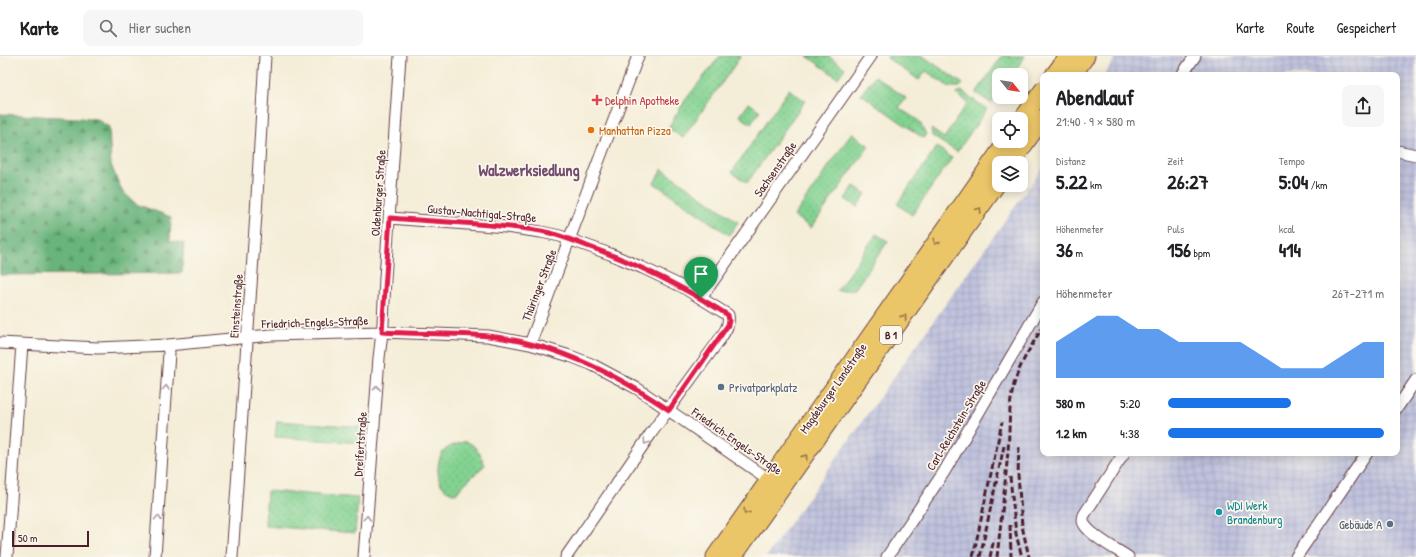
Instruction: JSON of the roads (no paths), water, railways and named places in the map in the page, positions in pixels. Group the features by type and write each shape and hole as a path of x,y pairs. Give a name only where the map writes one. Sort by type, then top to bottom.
{"main road":[{"path":"1056,72 1068,56"},
{"path":"1075,72 1086,56"},
{"path":"1027,112 1040,94"},
{"path":"1016,156 1040,122"},
{"name":"Magdeburger Landstraße","path":"733,557 776,484 1002,148"},
{"name":"Magdeburger Landstraße","path":"715,557 776,484 992,191"}],"street":[{"name":"Einsteinstraße","path":"232,557 256,214 265,56"},
{"name":"Oldenburger Straße","path":"382,332 400,56"},
{"name":"Thüringer Straße","path":"530,344 638,56"},
{"name":"Sachsenstraße","path":"701,298 871,56"},
{"path":"1184,72 1195,56"},
{"path":"1400,152 1416,155"},
{"name":"Gustav-Nachtigal-Straße","path":"390,218 506,227 541,232 570,240 644,268 701,298 728,315 728,325 669,410"},
{"name":"Carl-Reichstein-Straße","path":"887,557 944,472 1040,307"},
{"name":"Friedrich-Engels-Straße","path":"0,343 98,348 168,345 271,335 382,332 488,336 530,344 591,364 638,389 776,484"},
{"name":"Dreifertstraße","path":"364,557 382,332"},
{"path":"7,557 22,344"},
{"path":"155,557 168,345"},
{"path":"1400,396 1416,380"},
{"path":"566,557 669,410"},
{"path":"1122,456 1084,515 1083,520 1084,525 1094,534 1128,557"},
{"path":"1296,557 1365,456"}],"railway":[{"path":"997,557 1009,442 1010,406 1013,389 1020,366 1040,331"},
{"path":"973,557 1002,422"},
{"path":"980,557 1004,446"},
{"path":"1019,447 1018,475 1022,526 1029,557"},
{"path":"1010,477 1016,534 1022,557"},
{"path":"1010,525 1011,557"},
{"path":"990,557 994,539"}],"place":[{"name":"Delphin Apotheke","path":"597,100"},
{"name":"Manhattan Pizza","path":"591,130"},
{"name":"Privatparkplatz","path":"721,387"},
{"name":"WDI Werk Brandenburg","path":"1219,512"},
{"name":"Gebäude A","path":"1390,524"}],"district":[{"name":"Walzwerksiedlung","path":"529,170"}]}
